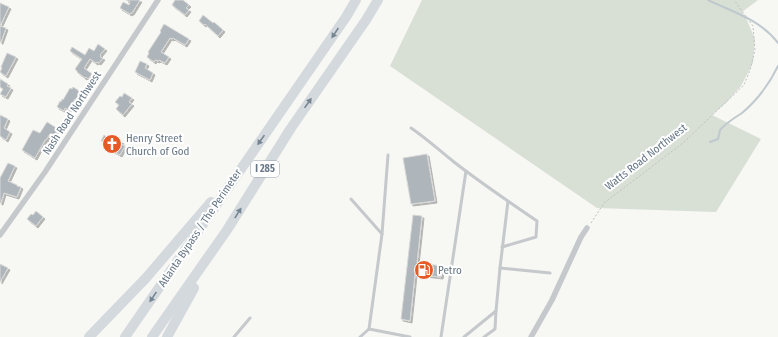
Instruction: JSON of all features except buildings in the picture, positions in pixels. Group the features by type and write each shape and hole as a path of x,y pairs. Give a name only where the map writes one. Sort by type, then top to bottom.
{"highway":[{"name":"Atlanta Bypass / The Perimeter","path":"125,337 346,17 356,0"},
{"name":"Atlanta Bypass / The Perimeter","path":"152,337 227,230 291,128 366,20 378,0"},
{"path":"89,337 146,278 246,161"},
{"path":"167,337 183,306 227,230"}],"street":[{"name":"Nash Road Northwest","path":"0,235 45,172 158,0"},
{"path":"532,337 552,300 581,237 587,228"}],"lane":[{"path":"411,128 453,161 537,221 536,237 502,247"},
{"path":"360,337 369,329 382,234 388,155"},
{"path":"441,337 466,170"},
{"path":"351,199 382,234"},
{"path":"484,337 495,329 502,247 508,201"},
{"path":"500,268 550,273"},
{"path":"464,337 496,311"},
{"path":"234,337 250,318"},
{"path":"369,329 410,337"}],"path":[{"name":"Watts Road Northwest","path":"587,228 604,203 683,143 744,85 750,70 755,50 753,26 734,0"}],"shaded area":[{"path":"422,0 758,0 742,12 755,39 753,63 741,86 726,103 712,115 761,139 716,212 597,208 390,66"}],"waterway":[{"path":"708,0 755,22 778,43"},
{"path":"710,142 718,139 722,127 742,113 752,103 767,85 778,66"}],"place":[{"name":"Henry Street Church of God","path":"112,144"},
{"name":"Petro","path":"424,270"}]}
